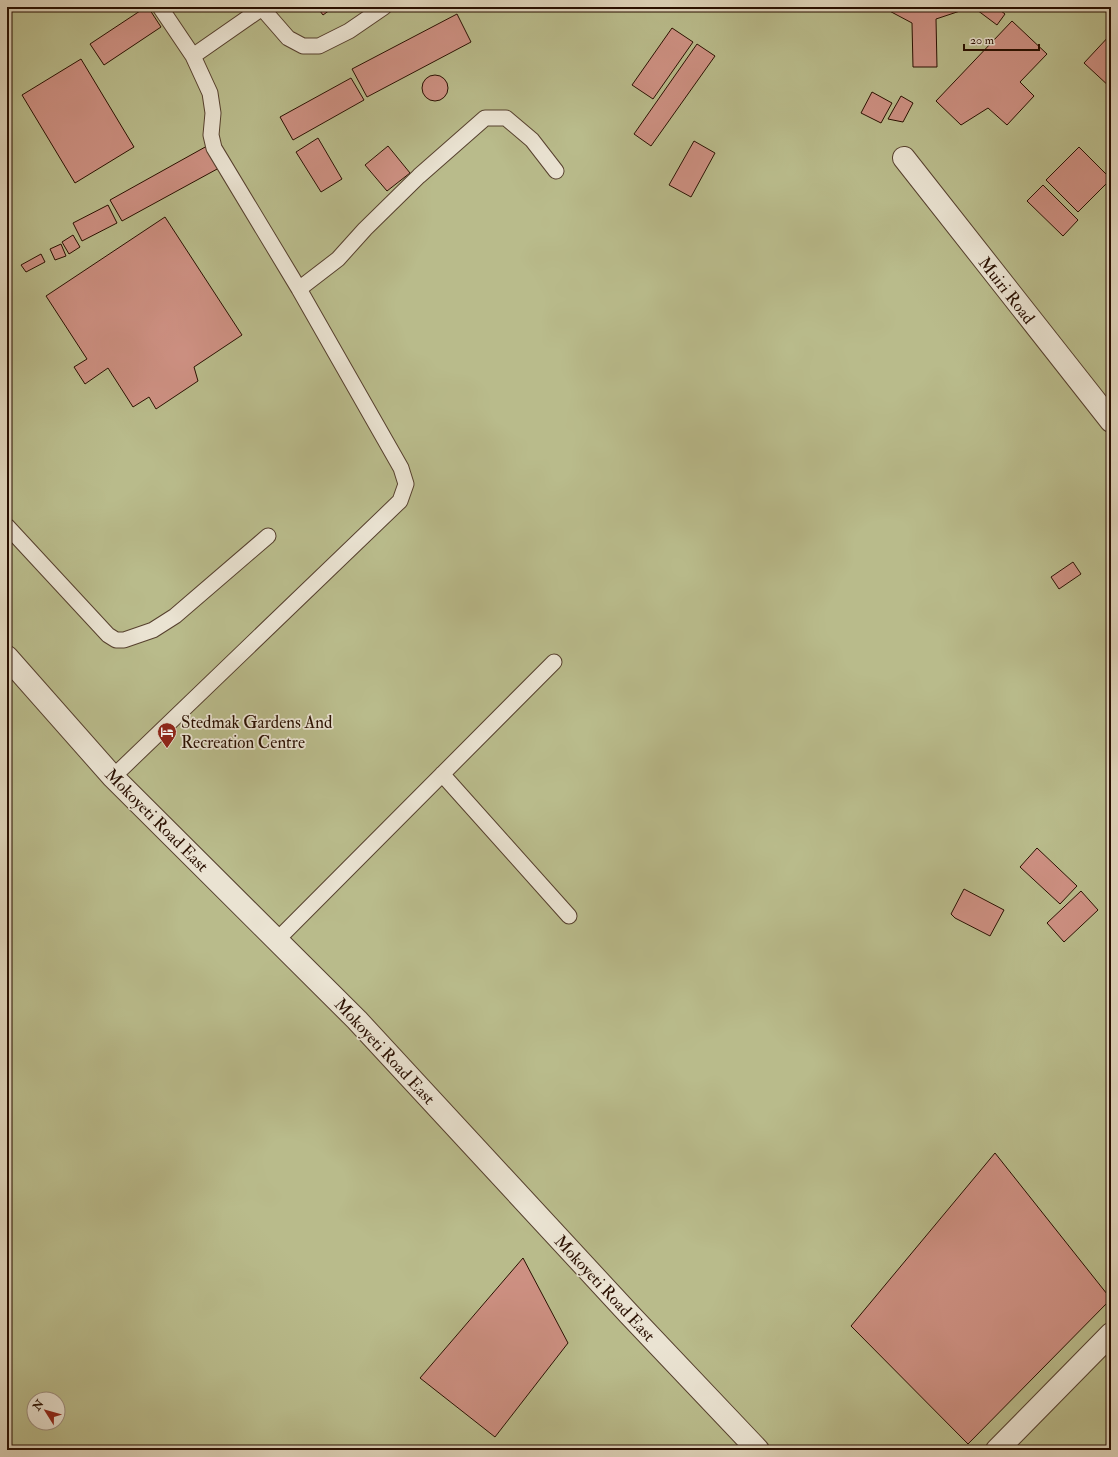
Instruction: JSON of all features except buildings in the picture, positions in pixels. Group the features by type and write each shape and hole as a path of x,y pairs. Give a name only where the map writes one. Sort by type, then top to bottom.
{"street":[{"name":"Muiri Road","path":"904,158 1111,421"},
{"name":"Mokoyeti Road East","path":"7,657 113,777 357,1020 629,1314 758,1450"},
{"path":"997,1450 1111,1334"}],"lane":[{"path":"113,777 400,501 406,484 401,468 299,289 214,148 212,135 214,113 210,93 193,56 160,7"},
{"path":"193,56 262,8 288,38 303,46 319,46 349,31 384,7"},
{"path":"299,289 338,259 365,229 419,176 485,118 506,118 532,140 556,171"},
{"path":"7,526 108,635 116,640 124,640 153,630 175,616 268,536"},
{"path":"277,940 554,662"},
{"path":"442,774 569,916"}],"green space":[{"path":"7,7 1111,7 1111,1450 7,1450"}],"place":[{"name":"Stedmak Gardens And Recreation Centre","path":"167,749"}]}
